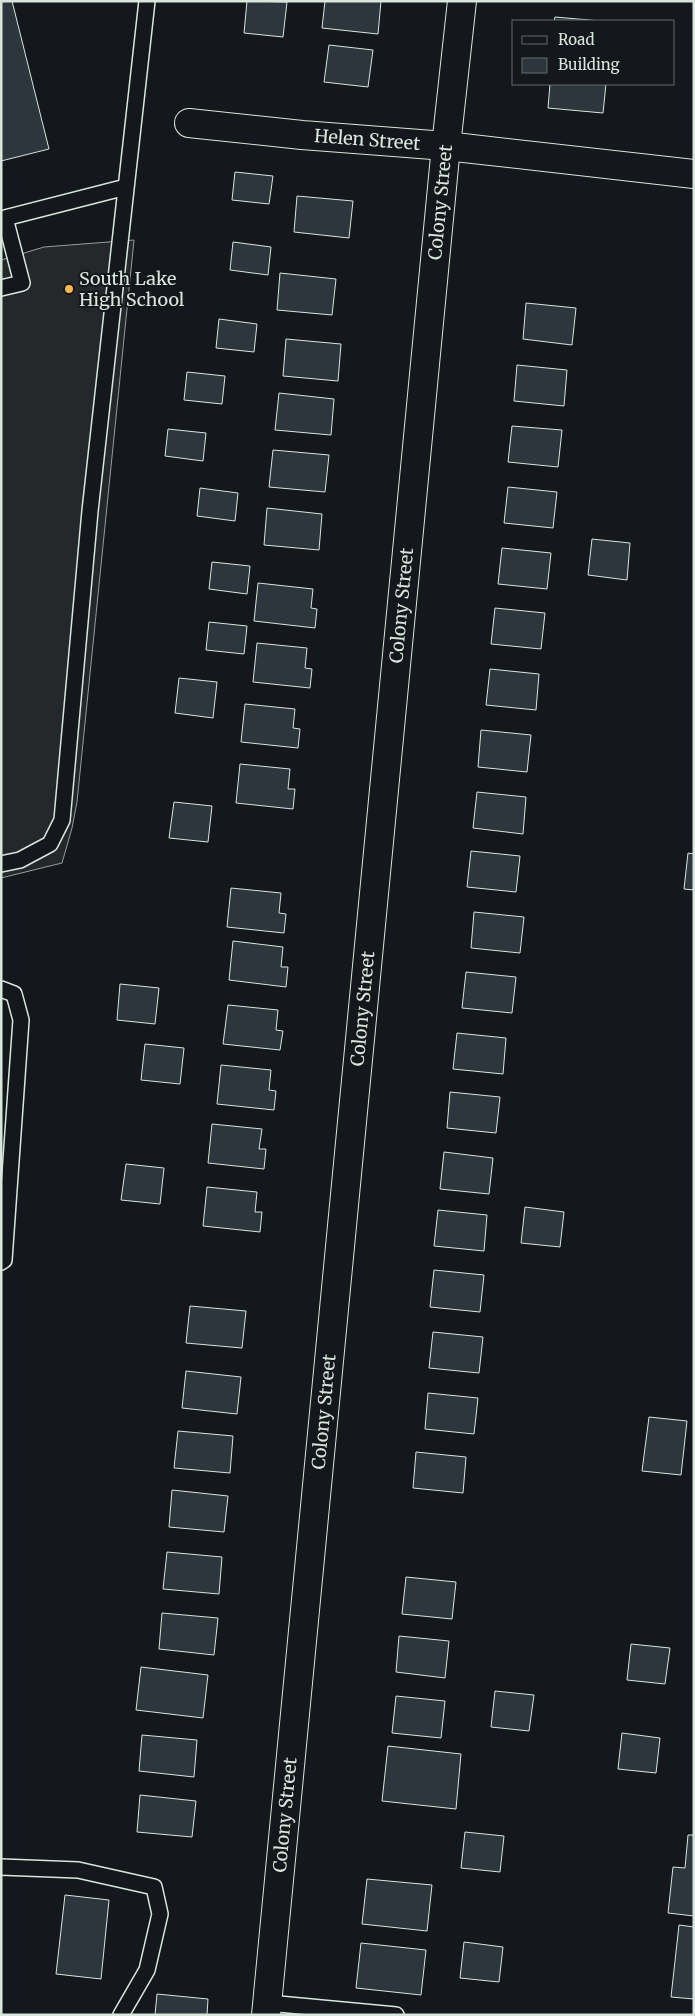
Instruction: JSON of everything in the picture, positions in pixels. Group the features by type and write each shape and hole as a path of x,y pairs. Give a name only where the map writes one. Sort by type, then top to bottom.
{"street":[{"name":"Colony Street","path":"267,2009 446,146 462,1"},
{"name":"Helen Street","path":"189,123 302,135 446,146 694,174"}],"lane":[{"path":"1,864 20,860 50,844 62,820 90,511 146,1"},
{"path":"1,288 22,283 3,218 126,188"},
{"path":"1,989 14,994 21,1020 4,1260 1,1262"},
{"path":"1,1867 78,1870 154,1887 160,1914 147,1970 121,2015"},
{"path":"267,2009 396,2015"}],"shaded area":[{"path":"134,240 77,802 72,828 62,863 1,878 1,260 44,247"}],"building":[{"path":"1,1 12,1 49,149 1,161"},
{"path":"247,1 287,2 283,37 244,33"},
{"path":"325,1 381,1 378,34 322,28"},
{"path":"555,17 590,20 554,20"},
{"path":"329,45 373,50 368,87 324,82"},
{"path":"550,85 606,85 603,113 548,108"},
{"path":"235,172 273,176 269,204 232,200"},
{"path":"297,196 353,201 349,238 294,232"},
{"path":"233,242 271,247 268,275 230,270"},
{"path":"280,273 336,279 332,315 277,310"},
{"path":"526,303 576,308 572,345 523,339"},
{"path":"219,319 257,324 254,352 216,348"},
{"path":"286,339 341,344 338,381 283,376"},
{"path":"517,365 567,370 564,406 514,401"},
{"path":"187,372 225,376 222,404 184,400"},
{"path":"279,393 334,399 331,435 275,430"},
{"path":"512,426 562,430 558,467 508,462"},
{"path":"168,429 206,433 203,461 165,456"},
{"path":"273,450 329,455 325,492 269,487"},
{"path":"508,487 557,492 553,528 504,523"},
{"path":"200,488 238,493 235,521 197,516"},
{"path":"267,508 322,514 319,550 264,545"},
{"path":"592,539 630,543 627,580 588,575"},
{"path":"502,548 551,553 547,589 498,584"},
{"path":"212,562 250,566 247,594 209,589"},
{"path":"258,583 313,589 311,608 317,609 315,628 254,621"},
{"path":"495,608 545,613 541,649 491,644"},
{"path":"209,622 247,626 244,654 206,650"},
{"path":"257,643 307,648 305,668 312,669 310,688 253,682"},
{"path":"490,669 539,674 536,710 486,705"},
{"path":"179,678 217,682 213,718 175,713"},
{"path":"245,704 295,709 293,728 300,729 298,748 241,742"},
{"path":"481,730 531,735 527,772 478,767"},
{"path":"240,764 290,769 288,789 295,789 293,809 236,803"},
{"path":"477,792 526,797 523,834 473,828"},
{"path":"174,802 212,806 208,842 169,838"},
{"path":"471,851 520,856 516,892 467,887"},
{"path":"688,853 694,854 694,890 684,889"},
{"path":"231,888 281,893 279,913 286,914 284,933 227,927"},
{"path":"474,912 524,917 520,953 471,948"},
{"path":"233,941 283,947 281,967 288,967 286,987 229,980"},
{"path":"466,972 516,977 512,1013 462,1008"},
{"path":"120,984 159,988 155,1024 117,1020"},
{"path":"228,1005 278,1010 276,1030 283,1031 280,1050 223,1044"},
{"path":"457,1033 506,1038 503,1074 453,1069"},
{"path":"145,1044 184,1048 180,1084 141,1080"},
{"path":"221,1065 271,1070 269,1090 276,1091 274,1110 217,1104"},
{"path":"450,1092 500,1097 496,1133 447,1128"},
{"path":"212,1124 262,1129 259,1149 266,1149 264,1169 208,1163"},
{"path":"444,1152 493,1158 489,1194 440,1189"},
{"path":"126,1164 164,1168 160,1204 121,1200"},
{"path":"207,1187 257,1192 255,1212 262,1212 260,1232 203,1226"},
{"path":"525,1207 564,1212 560,1247 521,1243"},
{"path":"438,1210 487,1215 484,1251 434,1246"},
{"path":"434,1270 484,1275 480,1312 430,1307"},
{"path":"190,1306 246,1311 242,1348 186,1343"},
{"path":"433,1332 483,1337 479,1373 429,1368"},
{"path":"186,1371 241,1377 237,1414 182,1408"},
{"path":"428,1393 478,1398 474,1434 425,1429"},
{"path":"649,1417 687,1421 681,1475 642,1471"},
{"path":"178,1431 233,1436 230,1473 174,1468"},
{"path":"416,1452 466,1457 463,1493 413,1488"},
{"path":"172,1490 228,1496 224,1532 169,1527"},
{"path":"167,1552 222,1557 219,1594 163,1589"},
{"path":"406,1577 456,1582 452,1619 402,1614"},
{"path":"162,1613 218,1618 214,1655 159,1649"},
{"path":"399,1636 449,1641 445,1678 396,1672"},
{"path":"631,1644 670,1648 665,1684 627,1680"},
{"path":"141,1667 208,1675 203,1718 136,1710"},
{"path":"495,1691 534,1695 529,1731 491,1727"},
{"path":"396,1696 445,1701 441,1738 392,1733"},
{"path":"622,1733 660,1738 656,1773 618,1769"},
{"path":"142,1735 197,1740 194,1777 139,1771"},
{"path":"388,1746 461,1754 456,1809 382,1801"},
{"path":"140,1795 196,1801 192,1837 137,1832"},
{"path":"465,1832 504,1836 500,1872 461,1868"},
{"path":"688,1835 694,1835 694,1916 668,1913 673,1867 685,1868"},
{"path":"367,1879 432,1885 427,1931 362,1924"},
{"path":"65,1895 109,1900 101,1979 56,1974"},
{"path":"679,1925 694,1927 694,1999 671,1997"},
{"path":"464,1942 503,1947 499,1982 460,1978"},
{"path":"361,1943 426,1950 421,1995 356,1988"},
{"path":"157,1994 208,1999 207,2015 155,2015"}],"place":[{"name":"South Lake High School","path":"69,289"}]}
